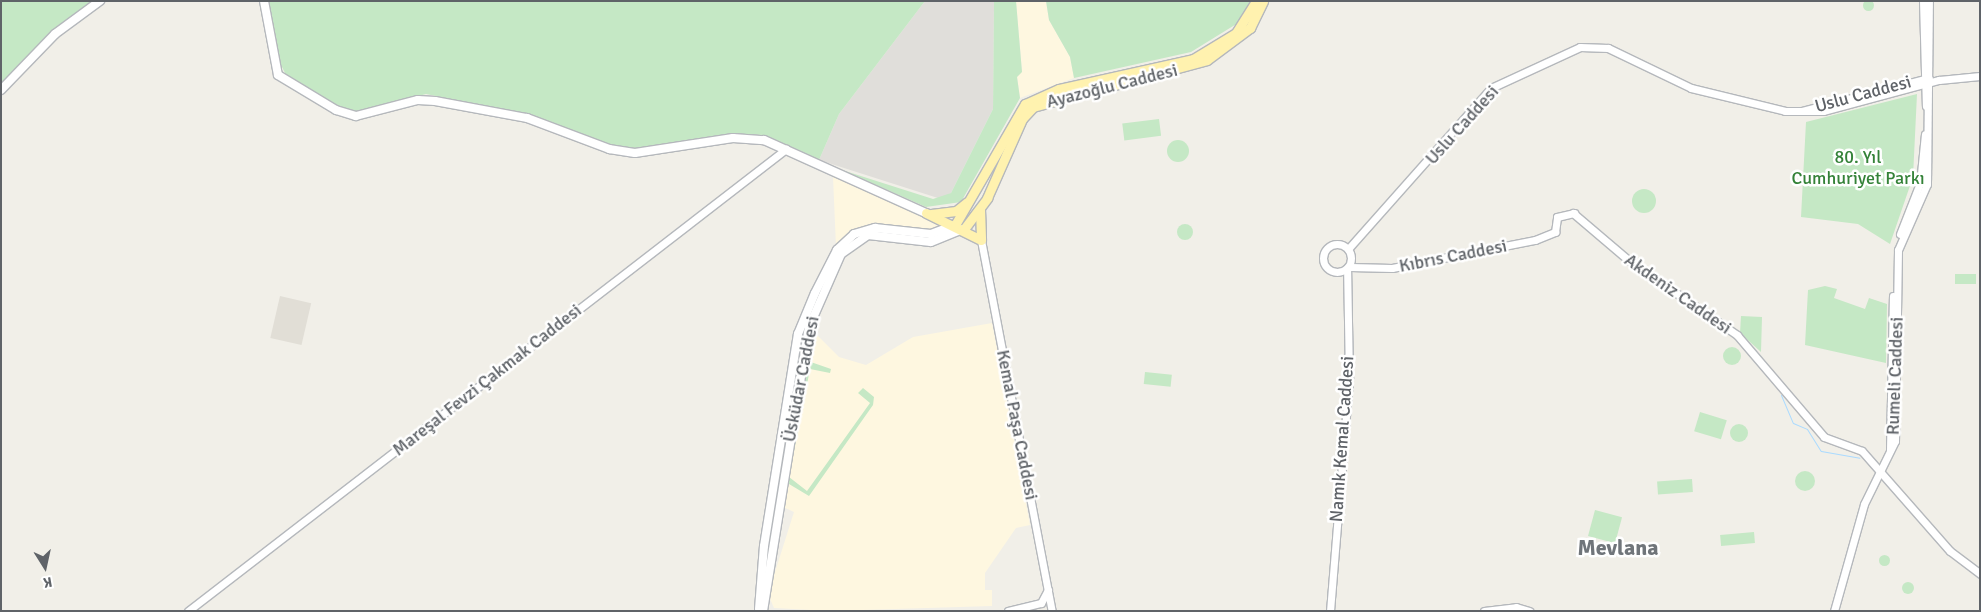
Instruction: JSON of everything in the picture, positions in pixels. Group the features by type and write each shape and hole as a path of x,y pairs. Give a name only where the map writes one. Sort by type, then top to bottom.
{"main road":[{"path":"1,90 55,34 100,1"},
{"path":"264,1 278,75 336,110 356,116 418,100 435,101 527,118 609,150 635,153 733,138 764,140 926,213 957,222 972,220 980,228"},
{"name":"Ayazoğlu Caddesi","path":"957,222 1025,104 1060,89 1193,59 1236,34 1256,1"},
{"name":"Ayazoğlu Caddesi","path":"964,229 980,209 1022,119 1033,107 1071,93 1196,65 1238,40 1263,1"},
{"path":"941,218 956,211 975,193"},
{"path":"980,209 981,240"},
{"path":"941,218 945,230"},
{"path":"957,222 981,240"},
{"name":"Üsküdar Caddesi","path":"761,611 794,389 808,309 844,241 875,228 918,234 945,230 957,222"},
{"name":"Üsküdar Caddesi","path":"794,389 812,318 850,245 879,234 931,242 964,229"}],"street":[{"name":"Rumeli Caddesi","path":"1923,1 1930,80"},
{"name":"Rumeli Caddesi","path":"1834,611 1864,504 1879,470 1895,441 1896,249 1920,183 1930,80 1929,1"},
{"name":"Uslu Caddesi","path":"1348,249 1491,88 1580,47 1608,48 1672,81 1708,93 1775,110 1825,111 1930,80 1980,76"},
{"name":"Mareşal Fevzi Çakmak Caddesi","path":"188,611 786,149"},
{"name":"Akdeniz Caddesi","path":"1555,232 1557,216 1574,213 1627,259 1736,335 1792,394 1824,437 1862,451 1950,551 1980,574"},
{"name":"Kıbrıs Caddesi","path":"1348,268 1376,270 1535,240 1555,232"},
{"name":"Kemal Paşa Caddesi","path":"981,240 1052,611"},
{"path":"1353,256 1348,268 1328,268 1321,258 1329,248 1348,249 1353,256 1376,270"},
{"name":"Namık Kemal Caddesi","path":"1330,611 1349,378 1348,268"},
{"path":"1008,611 1041,603 1048,590"},
{"path":"1484,611 1516,607 1529,611"}],"shaded area":[{"path":"925,1 994,1 993,109 951,193 941,199 819,160 839,114"},
{"path":"1016,1 1046,1 1049,20 1070,57 1074,78 1020,98 1017,76 1022,71"},
{"path":"833,177 933,217 939,228 916,231 866,225 843,237 836,247"},
{"path":"280,296 311,303 302,345 270,338"},
{"path":"992,323 1030,525 1016,528 985,573 985,590 992,590 992,606 830,611 774,608 768,594 794,512 781,506 813,331 839,357 866,365 913,337"}],"green space":[{"path":"1868,-1 1874,5 1868,11 1862,5"},
{"path":"1,1 96,1 53,31 1,85"},
{"path":"267,1 925,1 839,114 819,160 765,135 733,134 633,149 606,144 529,115 426,94 356,113 337,107 288,79 279,61"},
{"path":"994,1 1016,1 1022,72 1017,77 1020,98 961,202 926,207 842,170 933,199 951,193 993,109"},
{"path":"1046,1 1250,1 1238,23 1191,52 1074,78 1070,57 1049,20"},
{"name":"80. Yıl Cumhuriyet Parkı","path":"1917,94 1913,177 1890,244 1858,224 1801,217 1806,122"},
{"path":"1159,119 1161,136 1124,140 1122,124"},
{"path":"1178,140 1186,143 1189,151 1186,159 1178,162 1170,159 1167,151 1170,143"},
{"path":"1644,189 1653,192 1656,201 1653,210 1644,213 1635,210 1632,201 1635,192"},
{"path":"1185,224 1193,232 1185,240 1177,232"},
{"path":"1955,274 1976,274 1976,284 1955,284"},
{"path":"1825,286 1837,289 1834,298 1865,309 1869,298 1887,304 1886,363 1805,345 1808,290"},
{"path":"1741,316 1762,317 1761,352 1740,333"},
{"path":"1732,347 1738,350 1741,356 1738,362 1732,365 1726,362 1723,356 1726,350"},
{"path":"805,360 831,369 830,373 810,369 789,477 807,491 870,403 858,393 863,388 874,397 873,405 809,496 784,481"},
{"path":"1145,372 1172,375 1171,387 1144,384"},
{"path":"1700,412 1727,420 1721,439 1694,431"},
{"path":"1739,424 1745,427 1748,433 1745,439 1739,442 1733,439 1730,433 1733,427"},
{"path":"1805,471 1812,474 1815,481 1812,488 1805,491 1798,488 1795,481 1798,474"},
{"path":"1692,479 1693,492 1658,494 1657,481"},
{"path":"1595,510 1622,517 1615,543 1588,536"},
{"path":"1754,532 1755,543 1721,546 1720,535"},
{"path":"1884,554 1890,560 1884,566 1878,560"},
{"path":"1906,582 1910,582 1914,588 1910,594 1906,594 1902,590 1902,586"}],"waterway":[{"path":"1781,395 1793,423 1807,429 1821,451 1859,458"}],"district":[{"name":"Mevlana","path":"1618,548"}]}
